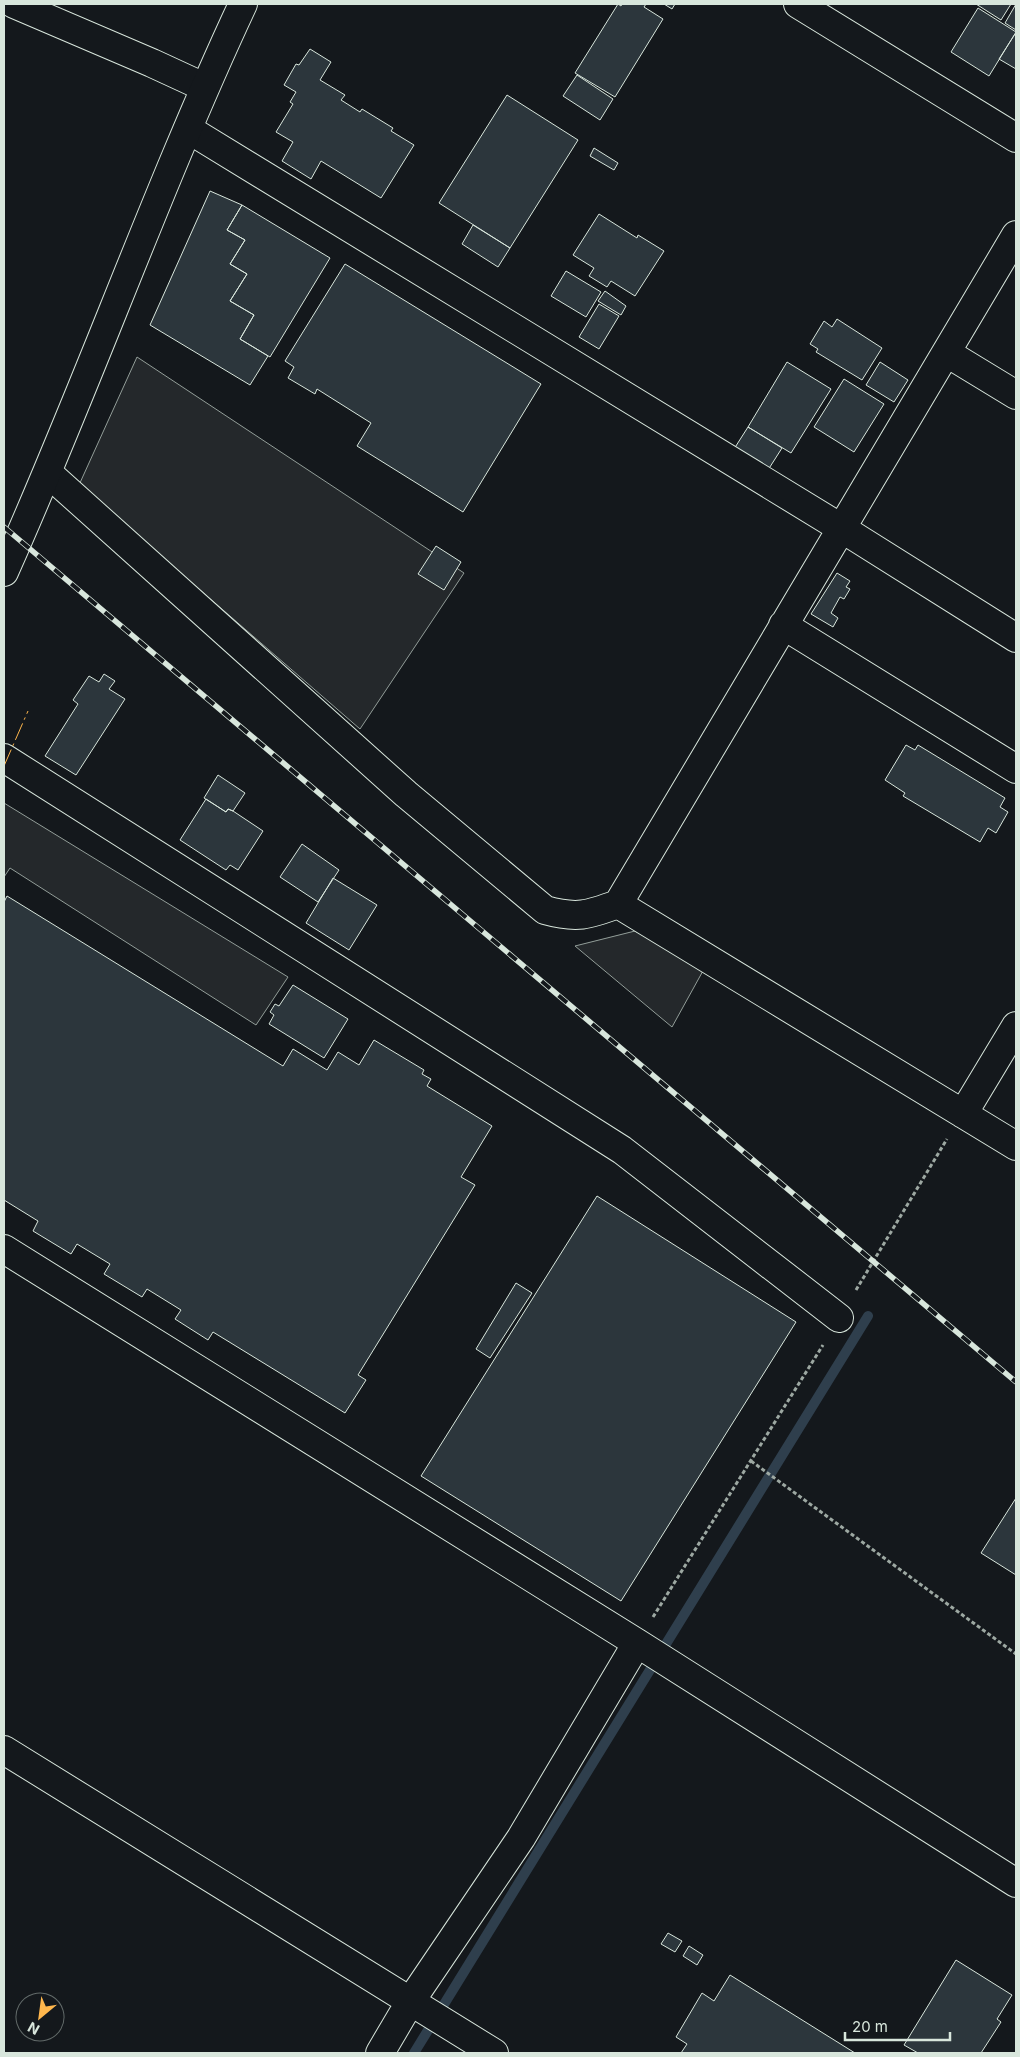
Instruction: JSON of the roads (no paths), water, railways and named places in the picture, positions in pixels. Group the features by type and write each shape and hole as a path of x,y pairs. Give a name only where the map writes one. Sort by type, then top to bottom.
{"street":[{"path":"14,4 152,63 204,88"},
{"path":"4,572 48,473 204,88 242,4"},
{"path":"798,4 1016,138"},
{"path":"188,129 841,528 1016,638"},
{"path":"48,473 406,794 545,910 567,916 591,914 618,904 1016,235"},
{"path":"947,353 1016,395"},
{"path":"783,625 1016,769"},
{"path":"4,758 622,1150 839,1318"},
{"path":"618,904 1016,1146"},
{"path":"963,1114 1016,1026"},
{"path":"4,1249 637,1643 1016,1883"},
{"path":"380,2053 410,2002 521,1838 637,1643"},
{"path":"4,1750 494,2053"}],"waterway":[{"path":"414,2053 868,1316"}],"railway":[{"path":"4,527 1016,1382"}]}
